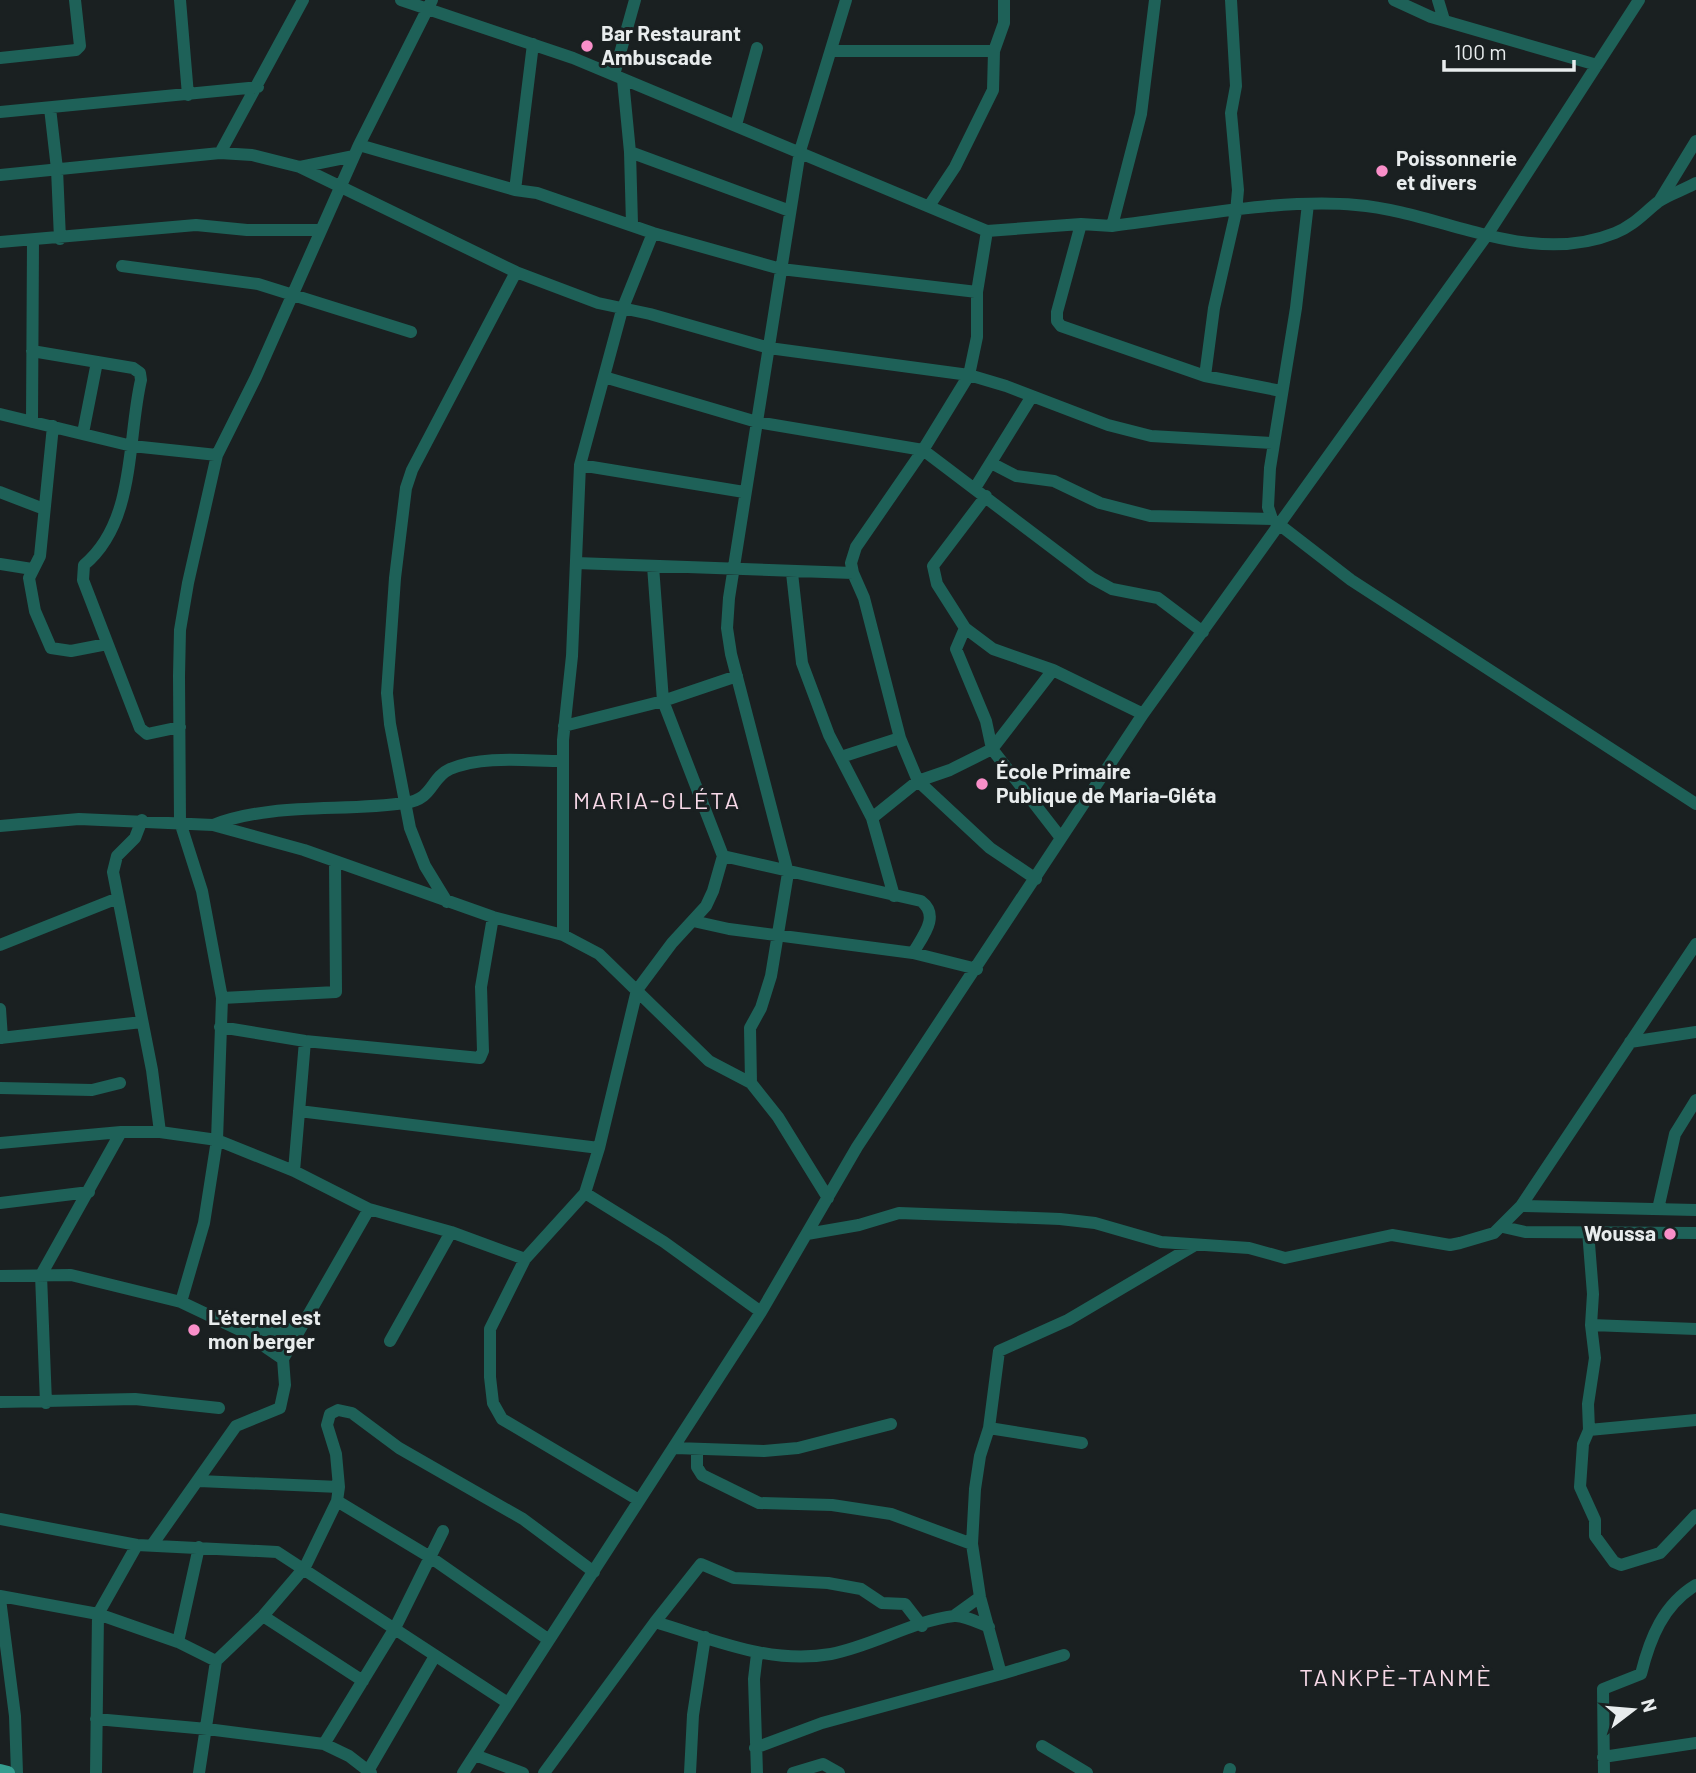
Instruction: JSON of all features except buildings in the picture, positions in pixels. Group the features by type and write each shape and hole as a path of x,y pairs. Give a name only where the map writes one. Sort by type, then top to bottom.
{"main road":[{"path":"0,1771 8,1773"}],"street":[{"path":"0,58 75,50 80,46 81,38 75,0"},
{"path":"180,0 188,95"},
{"path":"220,153 303,0"},
{"path":"401,0 430,4 619,77 987,231 1081,224 1112,226 1308,204 1357,205 1394,210 1525,244 1589,241 1617,232 1644,216 1660,201 1696,141"},
{"path":"632,224 630,152 619,77 635,0"},
{"path":"751,1083 750,1028 761,1008 778,936 788,873 727,628 732,570 800,151 846,0"},
{"path":"929,206 956,167 993,90 994,51 1004,23 1004,0"},
{"path":"1112,226 1141,114 1155,0"},
{"path":"1205,376 1214,308 1236,212 1237,170 1231,113 1236,86 1231,0"},
{"path":"1394,0 1418,13 1597,65"},
{"path":"1438,0 1444,20"},
{"path":"463,1773 594,1572 637,1499 674,1448 761,1311 857,1147 1143,714 1203,632 1274,523 1487,235 1639,0"},
{"path":"181,1302 204,1223 217,1140 222,998 202,891 180,822 180,630 217,455 256,377 356,151 430,4"},
{"path":"515,190 533,44"},
{"path":"736,125 757,48"},
{"path":"831,51 994,51"},
{"path":"0,112 258,87"},
{"path":"50,108 57,169 60,239"},
{"path":"300,167 356,151 537,193 653,233 782,269 977,292"},
{"path":"630,152 790,212"},
{"path":"0,175 220,153 252,155 300,167 339,189 516,272 564,292 622,310 650,314 769,348 969,375 1108,425 1152,436 1274,443"},
{"path":"1660,201 1696,183"},
{"path":"1274,523 1268,495 1281,391 1296,308 1308,204"},
{"path":"1081,224 1057,321 1067,328 1205,376 1281,391"},
{"path":"0,243 196,225 247,230 320,230"},
{"path":"987,231 977,292 976,337 969,375 923,450 856,547 851,564 864,598 900,738 918,781 990,848 1036,879"},
{"path":"563,935 564,726 572,656 580,465 622,310 653,233"},
{"path":"32,422 33,241"},
{"path":"122,266 258,284 411,332"},
{"path":"447,902 418,849 410,828 390,724 387,693 406,488 412,470 516,272"},
{"path":"32,351 133,368 140,373 132,446 110,538 83,570 83,579 139,728 147,734 180,727"},
{"path":"83,433 97,362"},
{"path":"604,377 757,422 923,450 1092,578 1112,589 1158,598 1203,632"},
{"path":"975,488 1032,396"},
{"path":"0,417 52,426 132,446 217,455"},
{"path":"52,426 40,555 29,578 35,611 51,648 71,651 107,644"},
{"path":"991,463 1016,476 1054,481 1100,503 1150,516 1274,523 1351,580 1696,804"},
{"path":"580,465 744,492"},
{"path":"0,492 44,509"},
{"path":"986,496 933,566 937,584 965,628 993,649 1053,670 1143,714"},
{"path":"576,563 792,573 853,573"},
{"path":"0,564 32,569"},
{"path":"637,1499 502,1419 497,1412 489,1377 490,1329 525,1259 584,1194 599,1148 637,990 693,921 713,891 723,856 663,701 653,566"},
{"path":"792,573 802,663 823,721 872,818 894,896"},
{"path":"965,628 956,649 986,721 992,749 1061,838"},
{"path":"872,818 918,781 950,770 992,749 1053,670"},
{"path":"564,726 663,701 737,676"},
{"path":"841,757 900,738"},
{"path":"213,825 237,818 293,810 407,803 428,795 442,774 458,767 488,761 563,761"},
{"path":"0,826 79,819 213,825 335,861 493,917 563,935 600,954 709,1061 751,1083 778,1117 828,1198"},
{"path":"142,820 135,838 113,864 156,1089 160,1132"},
{"path":"723,856 920,901 931,915 913,953"},
{"path":"222,998 336,992 335,861"},
{"path":"0,945 118,898"},
{"path":"220,1027 305,1041 480,1058 483,1051 481,987 493,917"},
{"path":"693,921 778,936 913,953 976,969"},
{"path":"807,1234 859,1225 899,1213 1060,1219 1095,1223 1142,1238 1249,1248 1284,1258 1392,1235 1450,1245 1483,1237 1503,1227 1521,1206 1696,944"},
{"path":"1681,966 1696,964"},
{"path":"0,1009 1,1038 142,1021"},
{"path":"1630,1042 1696,1032"},
{"path":"294,1171 305,1041"},
{"path":"0,1088 92,1090 120,1083"},
{"path":"1658,1209 1675,1134 1696,1100"},
{"path":"299,1111 599,1148"},
{"path":"46,1403 41,1275 121,1132"},
{"path":"0,1143 121,1132 160,1132 217,1140 294,1171 369,1209 451,1232 525,1259"},
{"path":"0,1203 89,1192"},
{"path":"584,1194 664,1242 761,1311"},
{"path":"1521,1206 1696,1210"},
{"path":"152,1545 236,1426 280,1408 285,1385 283,1359 369,1209"},
{"path":"1503,1227 1525,1232 1696,1233"},
{"path":"1588,1231 1593,1294 1591,1325 1595,1358 1588,1404 1590,1430 1583,1444 1580,1487 1597,1525 1595,1536 1614,1562 1621,1565 1660,1552 1696,1515"},
{"path":"390,1341 451,1232"},
{"path":"1001,1674 980,1597 972,1544 980,1456 989,1428 999,1351 1068,1320 1195,1245"},
{"path":"0,1276 82,1277 181,1302 242,1331 283,1359"},
{"path":"1591,1325 1696,1329"},
{"path":"242,1331 298,1329"},
{"path":"0,1402 135,1399 219,1408"},
{"path":"199,1773 216,1661 263,1616 305,1567 337,1501 339,1487 335,1454 327,1425 330,1414 338,1410 352,1413 399,1448 523,1519 594,1572"},
{"path":"1590,1430 1696,1420"},
{"path":"674,1448 764,1451 798,1448 891,1423"},
{"path":"989,1428 1082,1443"},
{"path":"697,1449 695,1458 702,1475 759,1503 832,1505 891,1514 972,1544"},
{"path":"199,1481 339,1487"},
{"path":"337,1501 430,1557 549,1640"},
{"path":"0,1520 137,1545 277,1552 305,1567 508,1703"},
{"path":"324,1744 395,1628 443,1531"},
{"path":"96,1773 98,1614 137,1545"},
{"path":"178,1642 199,1547"},
{"path":"544,1773 701,1564 734,1578 828,1583 860,1589 882,1603 905,1604 922,1626"},
{"path":"1604,1773 1603,1689 1641,1674 1650,1638 1660,1621 1687,1591 1696,1585"},
{"path":"655,1622 757,1654 833,1654 956,1615 980,1597"},
{"path":"17,1773 15,1716 3,1653 0,1598 98,1614 178,1642 216,1661"},
{"path":"956,1615 989,1627"},
{"path":"263,1616 363,1681"},
{"path":"690,1773 693,1716 705,1637"},
{"path":"757,1654 754,1679 757,1773"},
{"path":"755,1748 822,1723 1063,1655"},
{"path":"96,1719 207,1728 324,1744 349,1756 369,1772 435,1656"},
{"path":"1603,1757 1696,1743"},
{"path":"1042,1746 1087,1773"},
{"path":"475,1755 523,1773"},
{"path":"793,1773 823,1764 839,1773"}],"place":[{"name":"Bar Restaurant Ambuscade","path":"587,46"},
{"name":"Poissonnerie et divers","path":"1382,171"},
{"name":"École Primaire Publique de Maria-Gléta","path":"982,784"},
{"name":"Woussa","path":"1670,1234"},
{"name":"L'éternel est mon berger","path":"194,1330"}],"district":[{"name":"MARIA-GLÉTA","path":"657,801"},
{"name":"TANKPÈ-TANMÈ","path":"1396,1678"}]}
